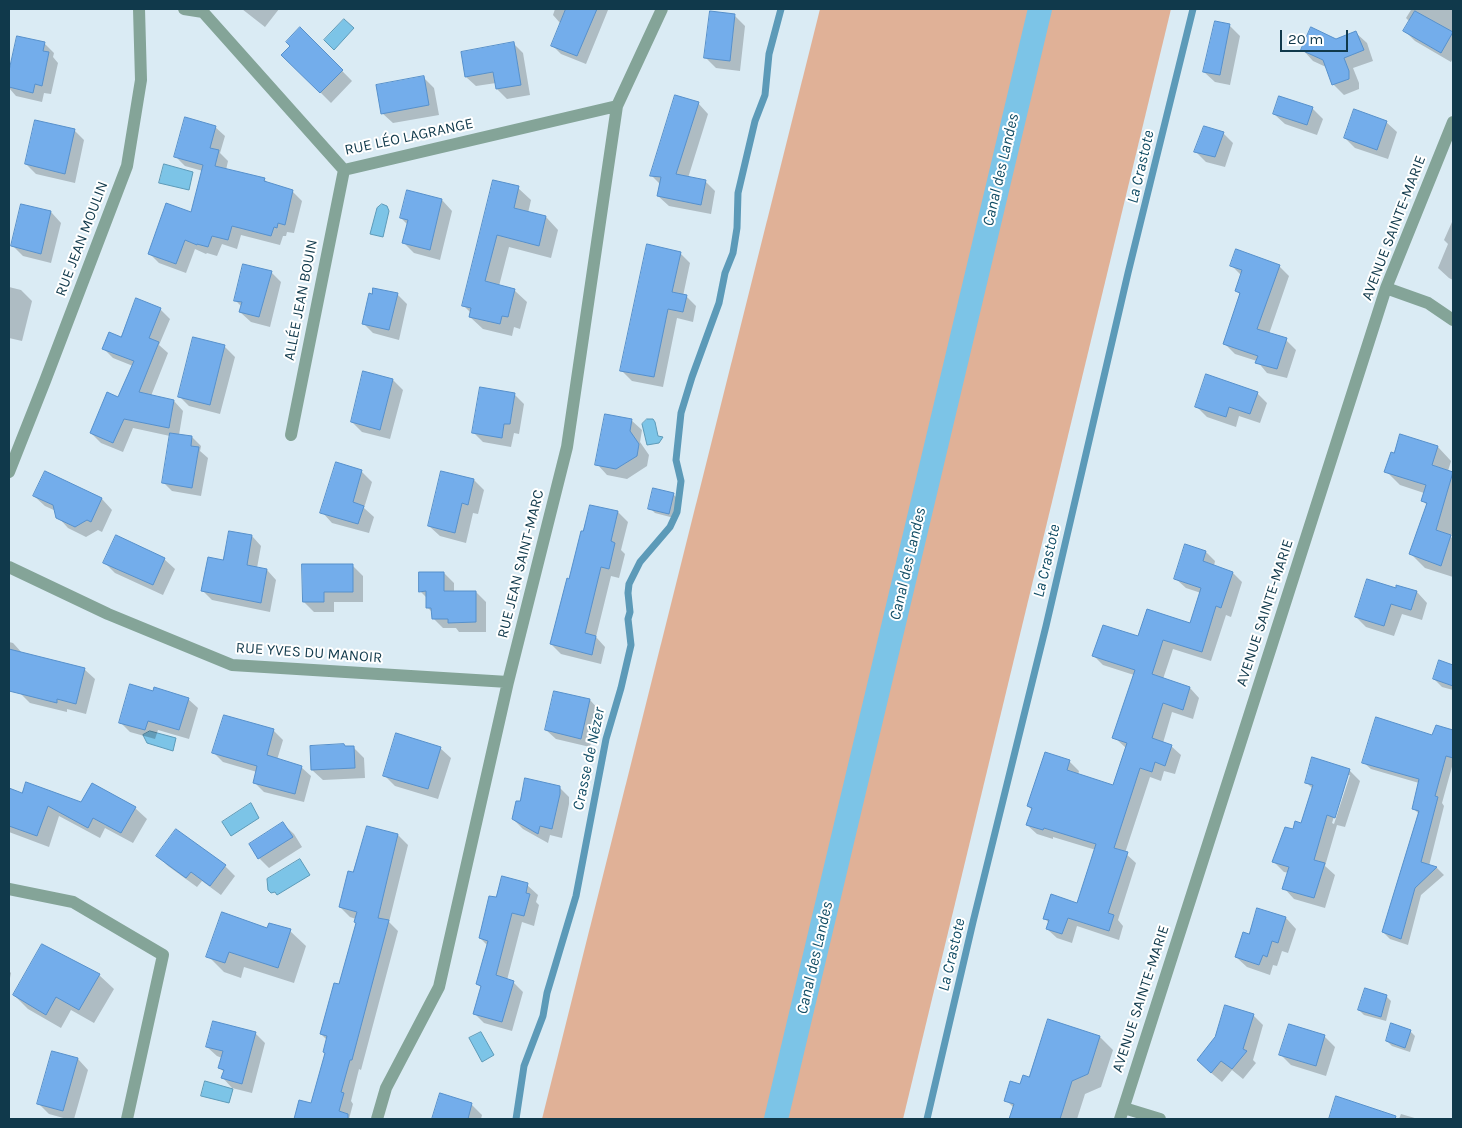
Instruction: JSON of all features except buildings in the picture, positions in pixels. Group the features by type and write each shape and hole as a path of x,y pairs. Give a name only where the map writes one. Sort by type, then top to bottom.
{"street":[{"name":"RUE JEAN MOULIN","path":"9,472 127,166 141,80 139,9"},
{"name":"RUE LÉO LAGRANGE","path":"184,9 203,12 344,170 617,106"},
{"name":"RUE JEAN SAINT-MARC","path":"377,1119 386,1088 439,987 508,682 567,447 617,106 662,9"},
{"name":"AVENUE SAINTE-MARIE","path":"1122,1113 1386,288 1453,122"},
{"name":"ALLÉE JEAN BOUIN","path":"291,436 344,170"},
{"path":"1386,288 1428,303 1453,320"},
{"name":"RUE YVES DU MANOIR","path":"9,567 108,614 232,665 508,682"},
{"path":"9,889 73,902 163,955 127,1119"},
{"path":"1122,1113 1160,1119"}],"shaded area":[{"path":"820,9 1171,9 903,1119 542,1119"}],"water":[{"path":"344,19 354,28 334,50 324,40"},
{"path":"164,164 193,172 189,190 159,183"},
{"path":"382,204 387,206 389,211 383,237 370,234 377,208"},
{"path":"647,419 653,419 658,436 663,437 659,443 647,445 642,424"},
{"path":"150,731 176,738 173,751 147,743 143,735"},
{"path":"251,803 259,818 231,836 222,822"},
{"path":"300,859 310,875 277,895 275,892 271,893 268,890 267,879"},
{"path":"481,1032 494,1055 482,1062 469,1038"},
{"path":"205,1081 233,1089 229,1103 201,1096"}],"waterway":[{"name":"Crasse de Nézer","path":"516,1119 524,1066 543,1016 547,993 576,896 606,739 631,645 628,619 630,612 629,584 640,562 670,527 677,512 681,481 676,460 681,413 719,303 725,273 733,253 737,228 738,193 755,121 765,95 769,54 781,9"},
{"name":"Canal des Landes","path":"776,1119 1040,9"},
{"name":"La Crastote","path":"927,1119 973,922 1046,626 1128,273 1193,9"}]}
